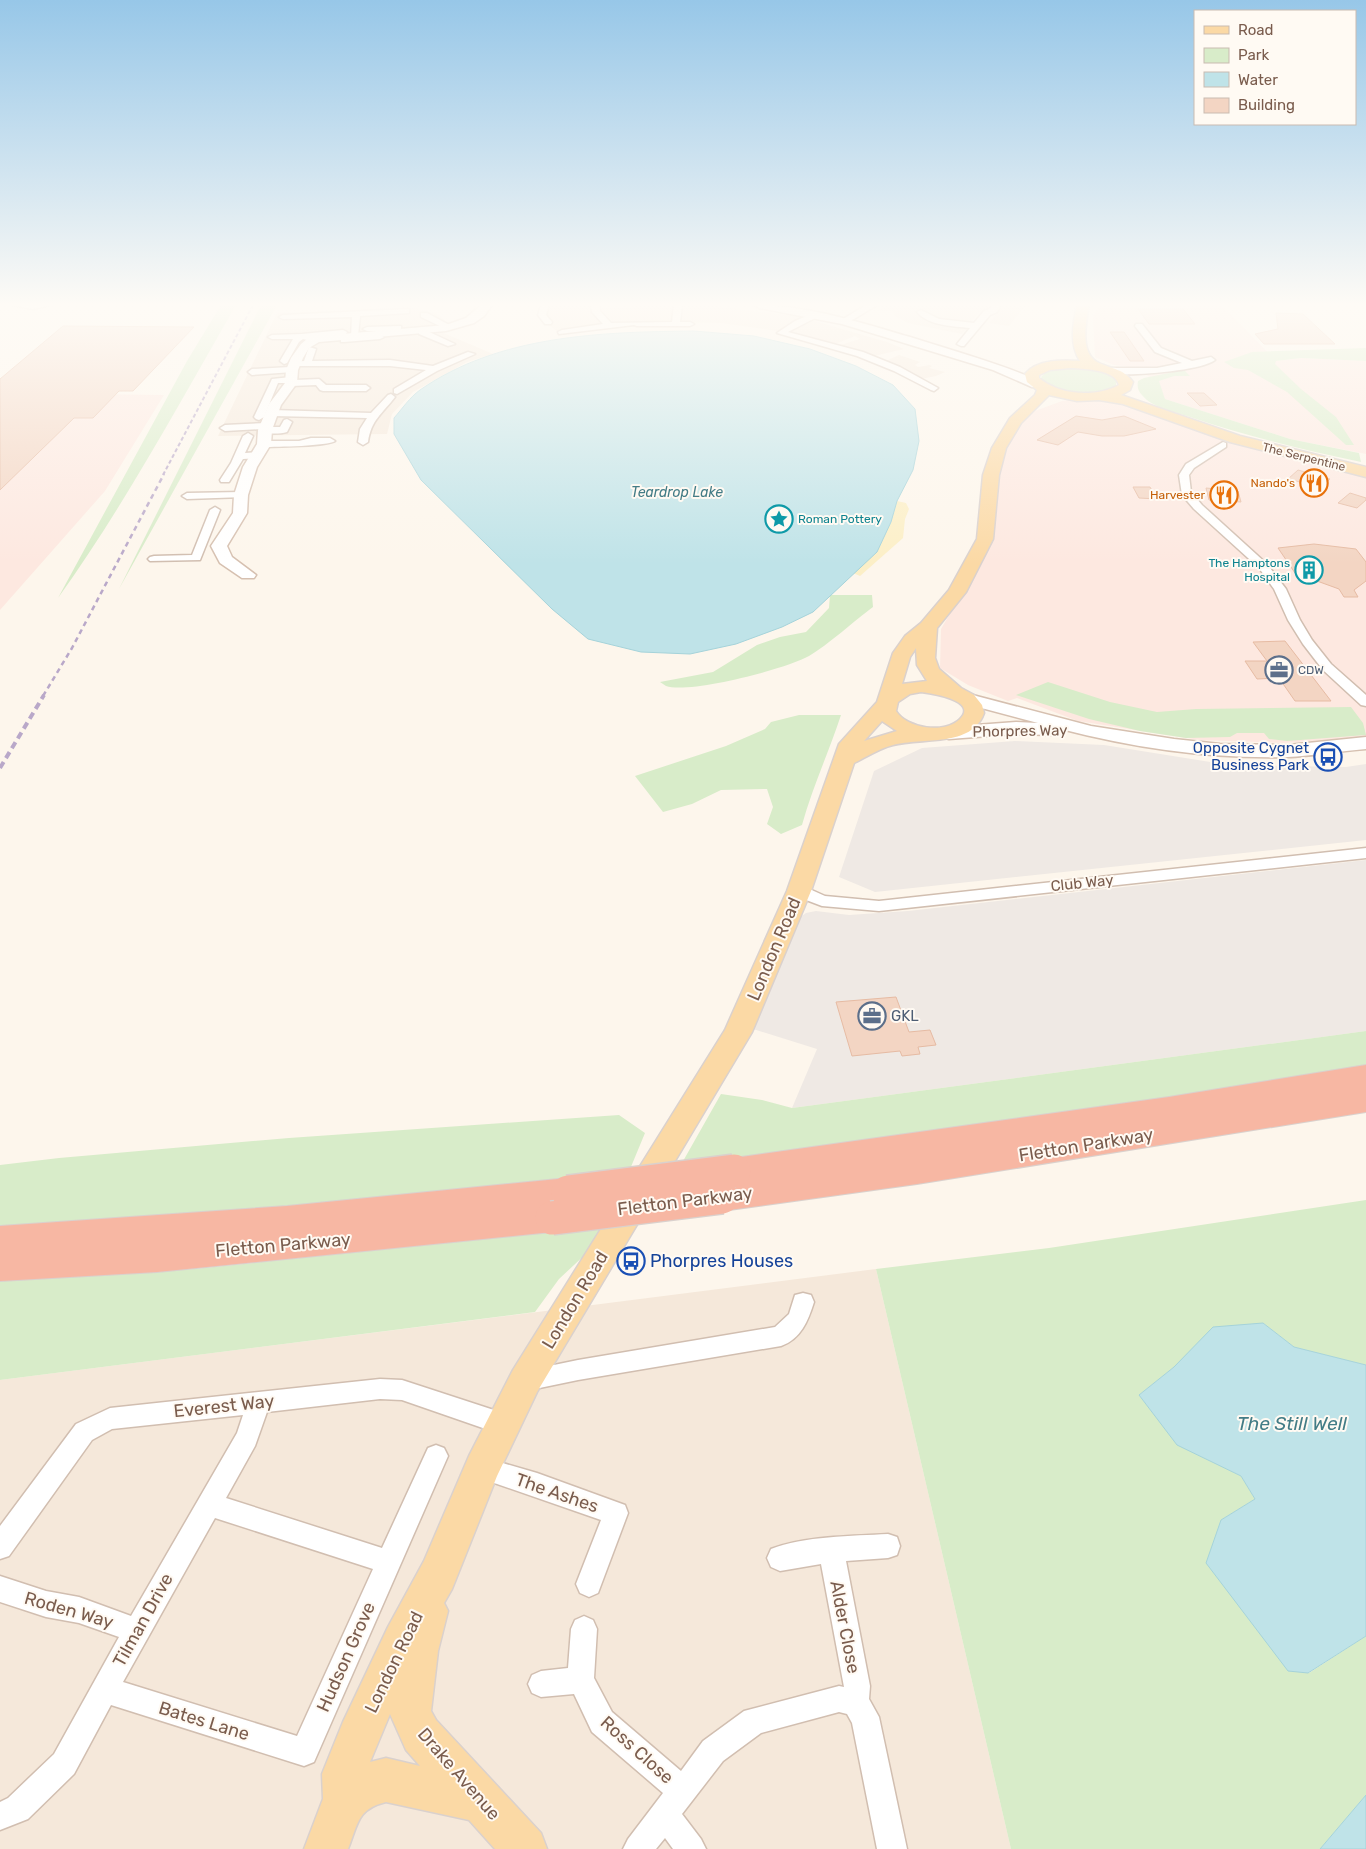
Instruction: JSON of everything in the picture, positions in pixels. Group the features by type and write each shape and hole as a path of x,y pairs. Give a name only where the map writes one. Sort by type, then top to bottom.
{"highway":[{"name":"Fletton Parkway","path":"0,1266 157,1256 279,1233 560,1205 728,1184 1130,1115 1366,1077"},
{"name":"Fletton Parkway","path":"728,1184 917,1170 1366,1100"},
{"name":"Fletton Parkway","path":"0,1241 181,1229 279,1233"}],"main road":[{"name":"London Road","path":"326,1849 345,1799 344,1774 358,1737 402,1641 438,1575 482,1468 503,1424 525,1381 738,1032 799,891 850,744 886,703 900,657 912,640 928,627 960,587 985,539 992,475 999,448 1015,422 1042,396 1041,391"},
{"path":"1062,391 1082,396 1099,396 1111,394 1115,391"},
{"name":"The Serpentine","path":"1133,391 1147,404 1194,422 1278,446 1366,467"},
{"name":"London Road","path":"1027,411 1047,403 1082,396"},
{"name":"The Serpentine","path":"1099,396 1126,400 1204,430 1274,450 1366,472"},
{"path":"1204,430 1220,438 1223,441 1223,445 1245,445 1274,450"},
{"path":"844,760 870,746 890,739 960,729 969,724 974,718 975,711 972,704 935,678 929,671 925,662 928,627"},
{"path":"942,733 906,728 891,718 886,703 893,693 915,686 928,686 959,695"},
{"name":"Drake Avenue","path":"438,1575 418,1651 410,1713 421,1735 525,1849"},
{"path":"345,1799 366,1785 386,1780 481,1800"}],"street":[{"path":"263,435 267,396 270,391"},
{"path":"248,575 225,560 219,546 240,513 241,495 250,468 275,404 282,397 284,391"},
{"path":"363,442 365,429 373,416 398,391"},
{"path":"267,396 282,397"},
{"path":"272,413 323,413 373,416"},
{"path":"239,456 263,435 284,430 287,422"},
{"path":"225,428 299,444 311,441 330,441"},
{"path":"225,480 228,473 234,467 248,436"},
{"path":"1223,445 1190,466 1184,475 1186,493 1198,508 1264,566 1280,589 1294,620 1307,641 1327,667 1366,702"},
{"path":"187,496 241,495"},
{"path":"154,559 196,558 215,510"},
{"path":"203,538 222,539"},
{"name":"Phorpres Way","path":"959,695 1090,731 1174,745 1220,750 1288,751 1364,745"},
{"name":"Phorpres Way","path":"942,733 1016,728 1090,731"},
{"name":"Club Way","path":"799,891 822,901 879,906 1366,853"},
{"path":"525,1381 578,1370 781,1336 798,1319 804,1302"},
{"name":"Everest Way","path":"0,1547 84,1432 110,1419 259,1402 380,1390 402,1390 503,1424"},
{"name":"Tilman Drive","path":"0,1816 18,1809 64,1764 247,1438 259,1402"},
{"name":"Hudson Grove","path":"304,1752 436,1456"},
{"name":"The Ashes","path":"482,1468 616,1513 590,1584"},
{"path":"209,1504 388,1562"},
{"path":"780,1558 830,1550 888,1546"},
{"name":"Alder Close","path":"830,1550 857,1686 856,1703"},
{"name":"Roden Way","path":"0,1589 46,1604 79,1610 137,1631"},
{"name":"Ross Close","path":"584,1629 581,1680 602,1722 683,1791"},
{"path":"541,1684 581,1680"},
{"name":"Bates Lane","path":"105,1690 304,1752"},
{"path":"638,1849 713,1751 754,1721 839,1700 856,1703 864,1717 892,1849"},
{"path":"665,1815 691,1849"}],"shaded area":[{"path":"239,391 414,391 392,414 387,434 218,436"},
{"path":"1162,391 1366,391 1366,454 1290,439 1165,399"},
{"path":"0,393 164,395 105,491 0,610"},
{"path":"1086,398 1114,400 1366,476 1366,737 1283,743 1200,740 1078,721 1017,698 1008,701 968,685 940,668 941,629 987,550 1001,460 1018,425 1035,411 1062,401"},
{"path":"1015,741 1104,745 1229,765 1346,767 1366,764 1366,840 875,892 839,877 874,771 922,748"},
{"path":"1366,860 1366,1031 792,1108 817,1049 753,1029 799,918 806,913 816,911 849,915 908,911"},
{"path":"876,1269 1011,1849 0,1849 0,1380"}],"green space":[{"path":"171,391 187,391 106,527 58,598"},
{"path":"218,391 229,391 119,589"},
{"path":"1067,391 1102,391 1090,393"},
{"path":"1140,391 1162,391 1165,399 1290,439 1359,453 1361,462 1275,442 1171,411 1152,403"},
{"path":"1304,391 1336,417 1354,445 1346,445 1287,392"},
{"path":"830,595 872,595 873,607 809,656 780,667 738,679 695,687 678,688 666,686 660,682 713,672 757,645 780,637 806,632 829,608"},
{"path":"1048,682 1110,702 1157,712 1196,709 1351,707 1363,723 1366,735 1287,741 1269,739 1264,733 1237,733 1230,737 1186,738 1140,731 1089,719 1016,695"},
{"path":"799,715 841,715 802,825 781,834 767,824 773,807 767,789 721,790 692,804 663,812 635,776 726,746 765,729 771,722"},
{"path":"1366,1031 1366,1068 678,1170 721,1094 762,1100 792,1108"},
{"path":"619,1115 645,1133 628,1174 560,1184 0,1232 0,1165 289,1138"},
{"path":"1366,1200 1366,1365 1294,1347 1263,1323 1174,1367 1139,1395 1177,1444 1241,1476 1255,1499 1221,1520 1309,1673 1366,1636 1366,1795 1320,1849 1011,1849 876,1269 1049,1248"},
{"path":"603,1227 589,1251 559,1279 535,1312 0,1380 0,1280 194,1269"}],"sand":[{"path":"897,501 906,503 909,509 905,519 903,538 860,576 853,573 877,552 891,522"}],"water":[{"name":"Teardrop Lake","path":"418,391 899,391 915,409 919,441 913,470 897,501 891,522 877,552 813,612 782,627 736,644 690,654 641,652 588,639 552,609 421,480 394,434 394,418"},
{"name":"The Still Well","path":"1263,1323 1294,1347 1366,1365 1366,1636 1308,1673 1288,1671 1206,1563 1221,1520 1255,1499 1241,1476 1177,1445 1139,1395 1174,1367 1213,1327"},
{"path":"1366,1795 1366,1849 1320,1849"}],"building":[{"path":"0,391 119,391 93,418 74,418 0,490"},
{"path":"1187,393 1204,393 1217,405 1200,406"},
{"path":"1076,416 1102,420 1124,416 1156,429 1124,436 1102,436 1078,432 1058,445 1037,440"},
{"name":"Nando's","path":"1298,470 1330,479 1320,487 1288,479"},
{"path":"1133,487 1150,487 1157,499 1139,498"},
{"name":"Harvester","path":"1206,488 1238,491 1241,502 1209,500"},
{"path":"1350,493 1366,498 1366,500 1357,508 1338,503"},
{"name":"The Hamptons Hospital","path":"1314,544 1356,549 1366,562 1366,581 1354,590 1358,597 1344,597 1339,589 1295,573 1278,548"},
{"name":"CDW","path":"1285,641 1331,701 1295,701 1279,678 1257,679 1245,661 1267,661 1253,642"},
{"name":"GKL","path":"896,997 909,1032 930,1030 936,1045 918,1047 920,1054 902,1056 900,1051 852,1056 836,1002"}],"railway":[{"path":"163,475 207,391"},
{"path":"43,696 72,648 164,474"},
{"path":"0,768 44,695"}],"place":[{"name":"Nando's","path":"1314,483"},
{"name":"Harvester","path":"1224,495"},
{"name":"Roman Pottery","path":"779,519"},
{"name":"The Hamptons Hospital","path":"1309,570"},
{"name":"CDW","path":"1279,670"},
{"name":"Opposite Cygnet Business Park","path":"1328,757"},
{"name":"GKL","path":"872,1016"},
{"name":"Phorpres Houses","path":"631,1261"}]}
